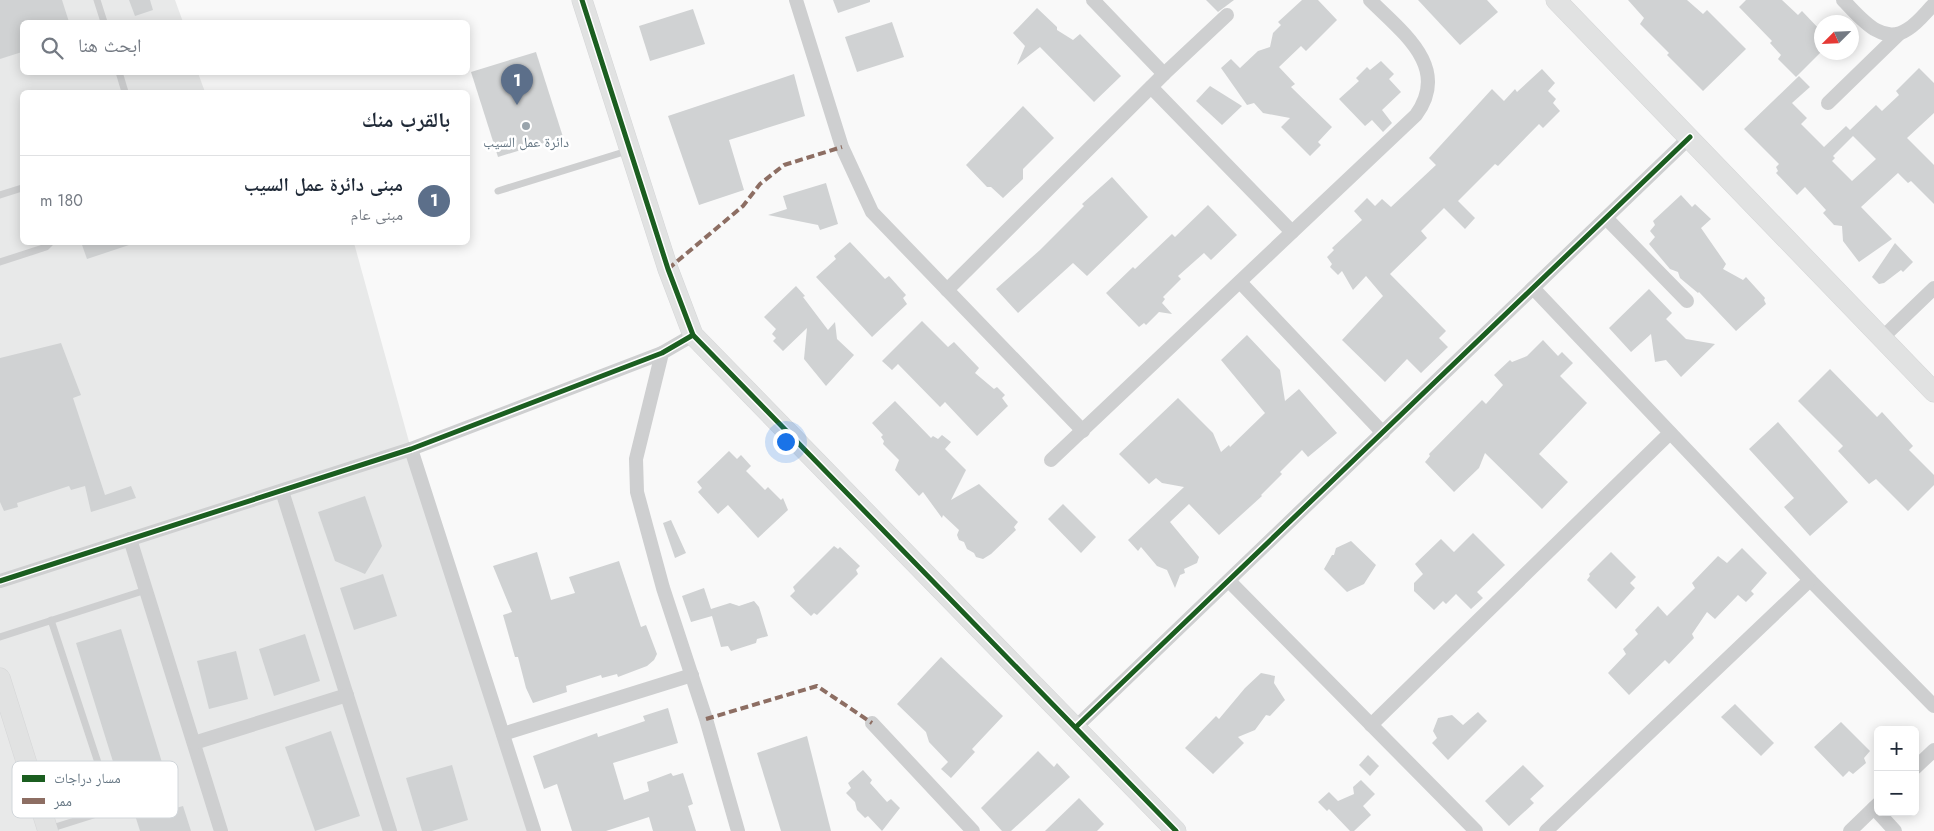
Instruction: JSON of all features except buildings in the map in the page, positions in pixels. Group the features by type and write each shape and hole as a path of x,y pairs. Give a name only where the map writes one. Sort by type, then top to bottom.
{"street":[{"path":"582,0 668,269 693,335 1176,831"},
{"path":"796,0 842,147 872,212 1083,430"},
{"path":"1092,0 1164,74"},
{"path":"1051,460 1416,115 1426,102 1430,88 1426,67 1420,53 1370,0"},
{"path":"1556,0 1934,392"},
{"path":"1843,0 1874,30 1886,34 1899,34"},
{"path":"1828,103 1899,34 1908,29 1934,4"},
{"path":"947,290 1227,14"},
{"path":"1151,87 1292,232"},
{"path":"1076,727 1690,137"},
{"path":"1606,218 1687,301"},
{"path":"1240,282 1383,432"},
{"path":"1533,288 1810,580 1934,706"},
{"path":"1882,338 1934,288"},
{"path":"0,581 411,449 662,353 693,335"},
{"path":"662,353 636,459 637,492 663,588 692,675 738,831"},
{"path":"1371,725 1670,432"},
{"path":"411,449 534,831"},
{"path":"282,491 390,831"},
{"path":"130,539 221,831"},
{"path":"1229,580 1476,831"},
{"path":"1546,831 1810,580"},
{"path":"502,734 692,675"},
{"path":"0,678 26,761"},
{"path":"194,743 347,695"},
{"path":"872,723 973,831"},
{"path":"1919,764 1934,750"},
{"path":"1850,831 1874,808"},
{"path":"1884,816 1895,831"},
{"path":"43,818 47,830"}],"lane":[{"path":"97,0 103,20"},
{"path":"120,75 124,90"},
{"path":"498,191 630,150"},
{"path":"0,195 20,189"},
{"path":"0,262 48,245"},
{"path":"0,637 146,590"},
{"path":"51,620 97,761"},
{"path":"47,830 85,818"}],"shaded area":[{"path":"0,0 175,0 182,20 20,20 20,75 199,75 204,90 20,90 20,245 355,245 411,449 534,831 0,831"}],"marked path":[{"path":"668,269 743,206 760,184 784,165 842,147"},
{"path":"706,719 817,686 872,723"}],"cycle path":[{"path":"582,0 668,269 693,335 1176,831"},
{"path":"1076,727 1690,137"},
{"path":"0,581 411,449 662,353 693,335"}],"place":[{"name":"مبنى دائرة عمل السيب","path":"517,105"},
{"name":"دائرة عمل السيب","path":"526,126"}]}
